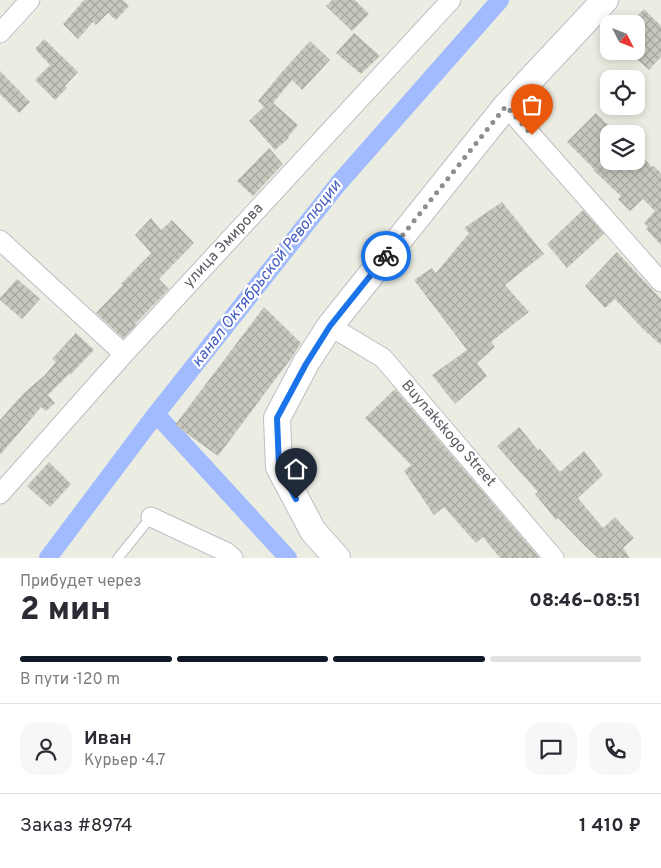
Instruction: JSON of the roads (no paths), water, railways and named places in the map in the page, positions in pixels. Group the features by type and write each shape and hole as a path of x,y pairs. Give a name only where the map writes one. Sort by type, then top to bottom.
{"street":[{"path":"0,33 30,0"},
{"name":"улица Эмирова","path":"0,494 124,354 451,0"},
{"path":"337,558 313,531 279,467 277,418 306,364 330,326 506,106 605,0"},
{"path":"506,106 661,282"},
{"path":"0,240 124,354"},
{"name":"Buynakskogo Street","path":"330,326 383,358 554,558"},
{"path":"151,517 226,552 233,558"}],"lane":[{"path":"118,558 151,517"}],"waterway":[{"name":"канал Октябрьской Революции","path":"48,558 156,414 338,184 500,0"},
{"path":"156,414 288,558"}]}
